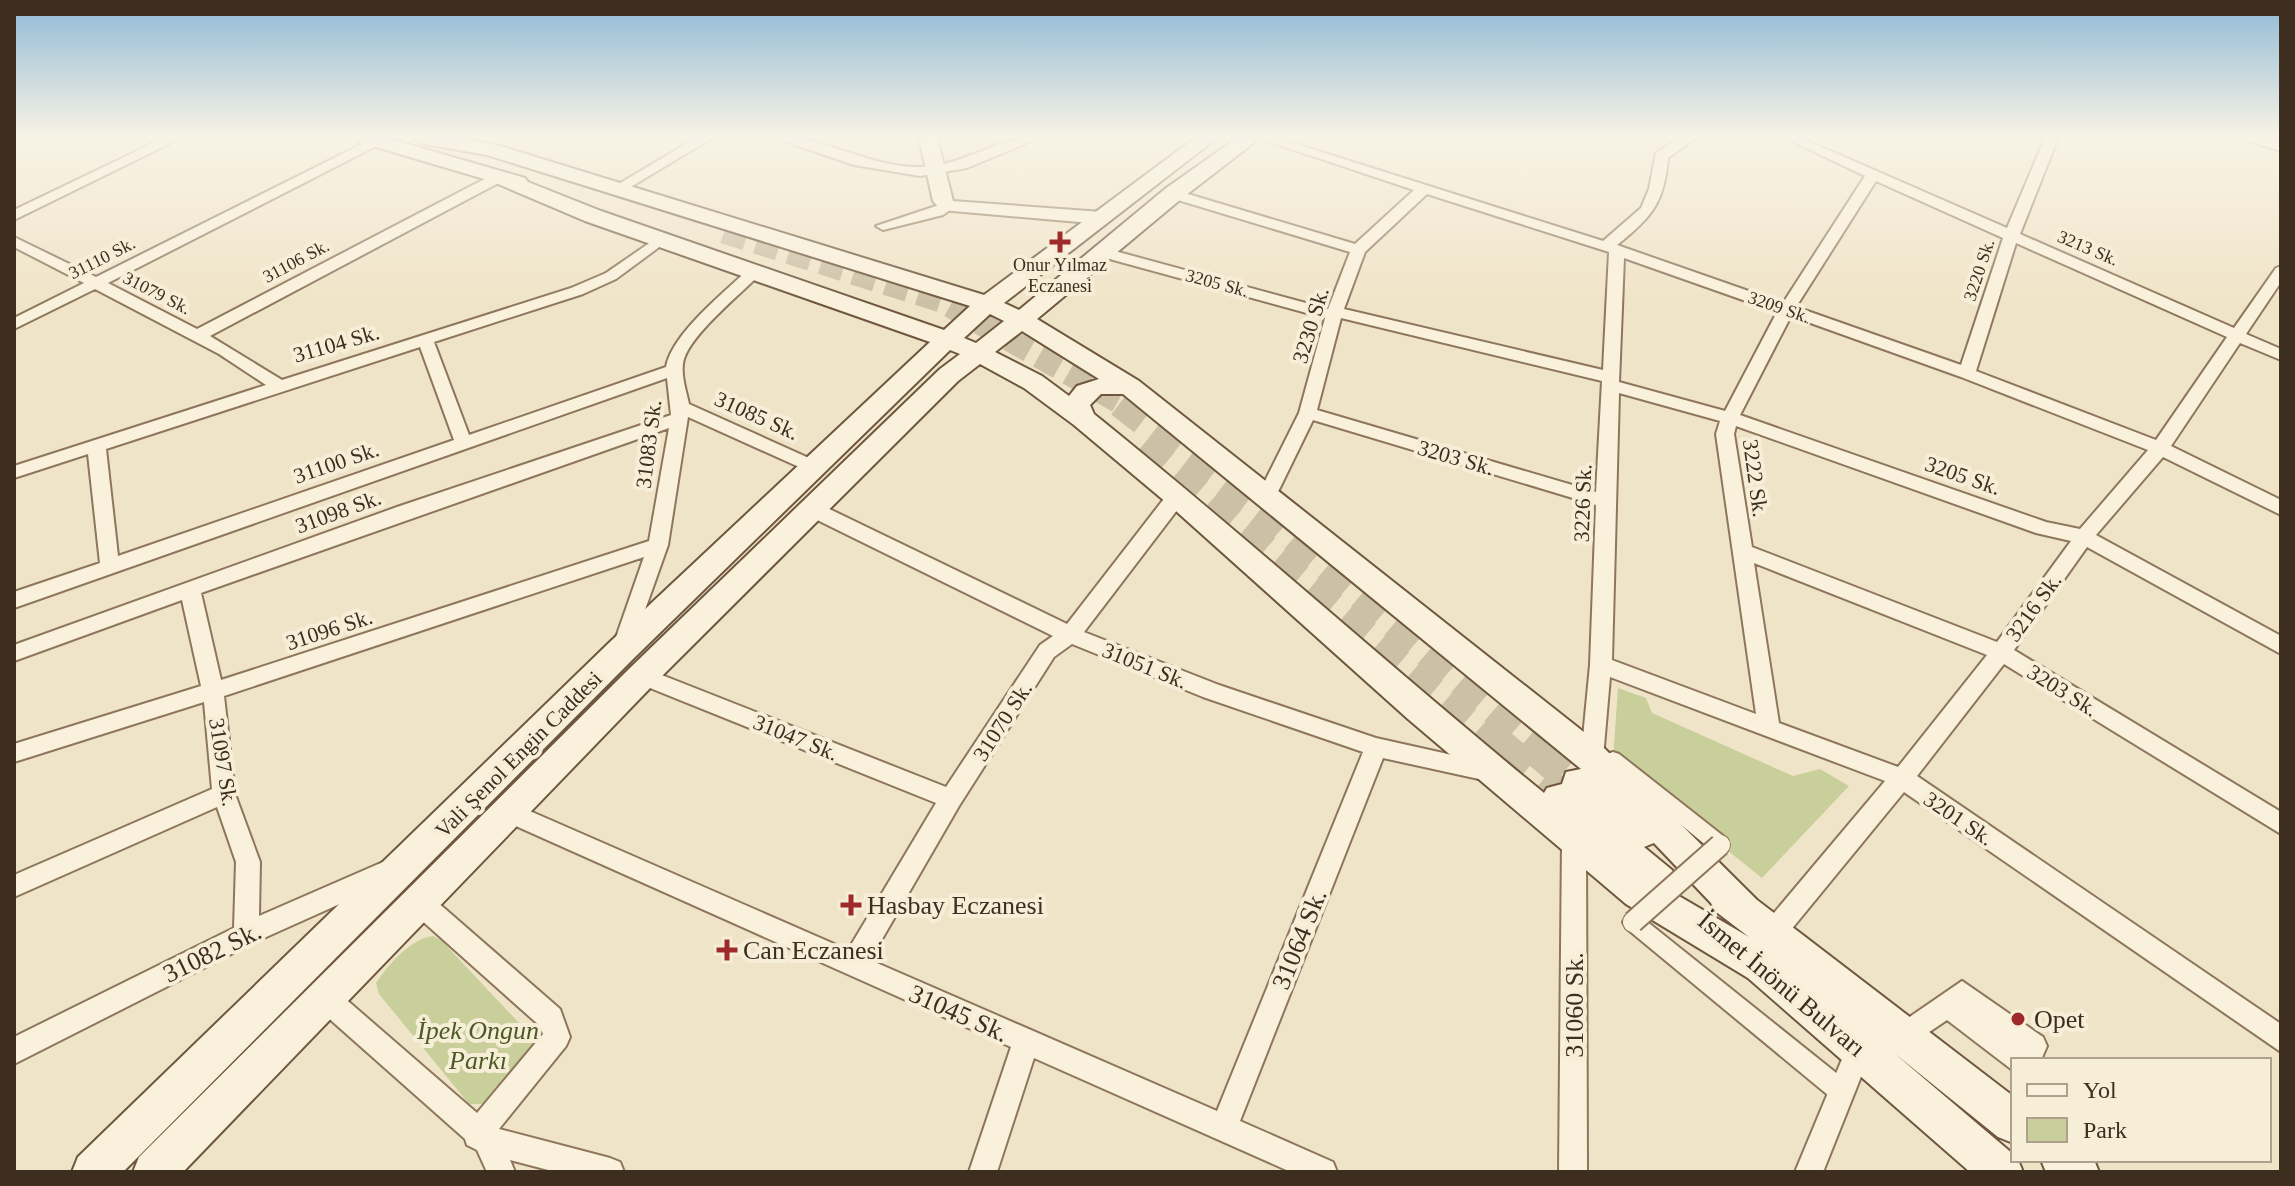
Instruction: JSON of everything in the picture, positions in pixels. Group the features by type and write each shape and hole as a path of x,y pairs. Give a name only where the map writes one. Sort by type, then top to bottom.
{"main road":[{"path":"538,193 593,216 895,319 979,353 1033,382 1177,496 1496,774 1639,892 1759,937"},
{"path":"560,193 718,236 590,193"},
{"path":"636,193 987,304 1021,320 1130,387 1267,495 1585,774"},
{"name":"Vali Şenol Engin Caddesi","path":"154,1172 508,812 632,663 814,467 987,304 1134,193"},
{"name":"Vali Şenol Engin Caddesi","path":"93,1172 413,860 632,663 812,509 949,375 1021,320 1173,194"},
{"path":"1083,419 1077,405 1087,391 1101,386 1130,387"},
{"name":"İsmet İnönü Bulvarı","path":"1585,774 1759,937 1859,1049 2002,1172"},
{"name":"İsmet İnönü Bulvarı","path":"1585,774 1759,937 1904,1036 2011,1120"}],"street":[{"path":"14,216 60,193"},
{"name":"31110 Sk.","path":"14,324 269,193"},
{"name":"31106 Sk.","path":"197,336 468,193"},
{"path":"940,193 942,201 948,206 1102,218"},
{"name":"3230 Sk.","path":"1267,495 1308,413 1334,313 1358,250 1419,193"},
{"name":"3209 Sk.","path":"1442,193 1612,248 1967,373 2160,448 2281,508"},
{"path":"1612,248 1651,210 1657,193"},
{"name":"3222 Sk.","path":"1769,729 1725,434 1730,418 1786,310 1861,193"},
{"name":"3213 Sk.","path":"1914,193 2281,355"},
{"name":"3220 Sk.","path":"1967,373 2011,237 2029,193"},
{"path":"1173,194 1358,250"},
{"path":"883,226 938,212 948,206"},
{"name":"31104 Sk.","path":"14,472 577,291 611,276 661,239"},
{"name":"31079 Sk.","path":"14,241 197,336 278,385"},
{"name":"3226 Sk.","path":"1585,774 1601,665 1605,501 1613,382 1612,248"},
{"name":"3205 Sk.","path":"1100,252 1613,382 1730,418 2043,528 2084,537 2281,646"},
{"name":"31083 Sk.","path":"632,663 658,545 680,413 674,370 676,357 689,337 756,270"},
{"name":"3216 Sk.","path":"1759,937 1902,778 2001,652 2084,537 2160,448 2281,271"},
{"path":"426,342 463,442"},
{"name":"31100 Sk.","path":"14,600 674,370"},
{"name":"31085 Sk.","path":"680,413 814,467"},
{"name":"31098 Sk.","path":"14,653 680,413"},
{"name":"3203 Sk.","path":"1308,413 1605,501"},
{"path":"96,444 110,567"},
{"name":"31070 Sk.","path":"853,966 951,799 1047,651 1070,635 1177,496"},
{"name":"31051 Sk.","path":"812,509 1070,635 1211,691 1376,747 1496,774"},
{"name":"31096 Sk.","path":"14,753 331,654 658,545"},
{"name":"3203 Sk.","path":"1742,551 2001,652 2281,824"},
{"name":"31097 Sk.","path":"190,590 213,690 224,794 248,862 246,934"},
{"name":"31047 Sk.","path":"632,663 951,799"},
{"name":"3201 Sk.","path":"1601,665 1902,778 2281,1039"},
{"name":"31064 Sk.","path":"1223,1130 1376,747"},
{"path":"1585,774 1720,845 1633,922 1842,1092"},
{"path":"14,886 224,794"},
{"name":"31045 Sk.","path":"508,812 1323,1172"},
{"name":"31060 Sk.","path":"1573,1172 1574,839"},
{"name":"31082 Sk.","path":"14,1051 246,934 413,860"},
{"path":"419,902 551,1018 557,1037 482,1137"},
{"path":"1904,1036 1962,993 2034,1046 2029,1058"},
{"path":"325,998 482,1137 501,1172"},
{"path":"1947,1004 2017,1058"},
{"path":"983,1172 1026,1042"},
{"path":"1809,1172 1859,1049"},
{"path":"482,1137 610,1172"}],"green space":[{"path":"1618,688 1646,698 1652,713 1793,776 1820,769 1849,786 1762,878 1613,759"},
{"name":"İpek Ongun Parkı","path":"433,936 441,940 535,1040 508,1078 483,1104 469,1104 379,994 376,983 394,961 408,947"}],"tunnel":[{"path":"724,232 941,301 1124,405"},
{"path":"1120,403 1276,523 1538,748"},
{"path":"1143,445 1500,748"},
{"path":"1497,746 1559,798"},
{"path":"1536,746 1578,782"}],"place":[{"name":"Onur Yılmaz Eczanesi","path":"1060,242"},
{"name":"Hasbay Eczanesi","path":"851,905"},
{"name":"Can Eczanesi","path":"727,950"},
{"name":"Opet","path":"2018,1019"}]}
